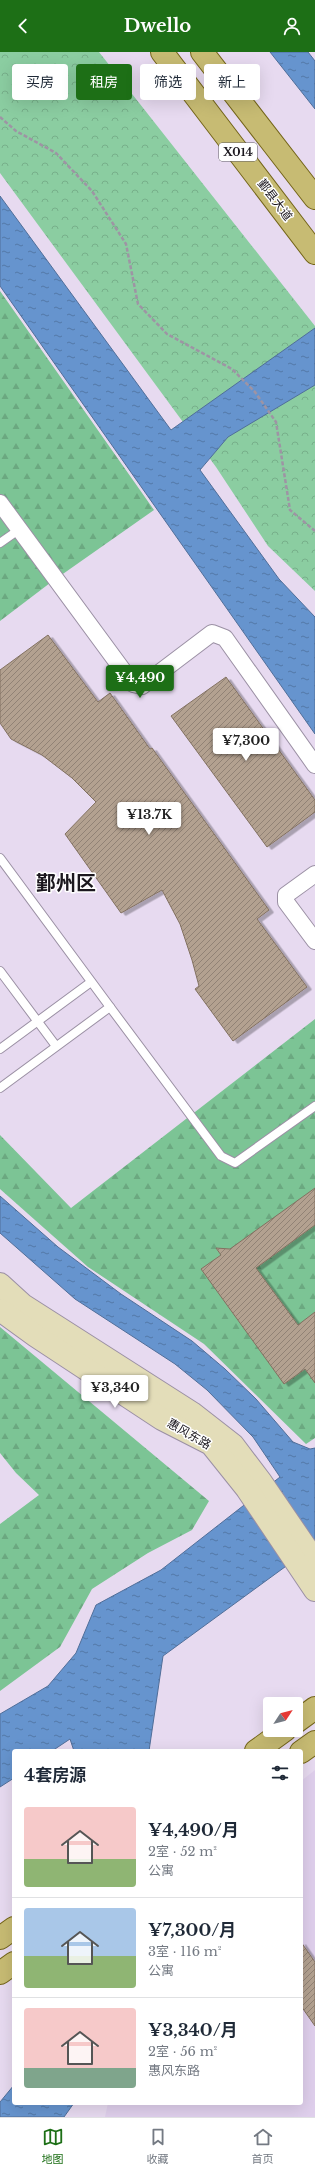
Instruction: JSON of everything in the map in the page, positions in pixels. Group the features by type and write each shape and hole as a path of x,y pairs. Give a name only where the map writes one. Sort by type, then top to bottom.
{"main road":[{"name":"鄞县大道","path":"162,52 315,253"},
{"name":"X014","path":"202,52 315,198"},
{"path":"303,1717 315,1708"},
{"path":"259,1749 275,1737"},
{"path":"303,1751 315,1742"},
{"path":"0,1938 12,1929"},
{"path":"0,1973 12,1964"}],"street":[{"path":"0,503 133,684 142,686 212,633 219,634 225,638 315,766"},
{"path":"315,874 286,895 286,902 315,941"},
{"name":"惠风东路","path":"0,1284 23,1305 192,1413 233,1445 254,1486 307,1559 315,1590"},
{"name":"惠风东路","path":"0,1310 36,1336 162,1419 211,1444 254,1486"}],"lane":[{"path":"0,544 20,529"},
{"path":"0,858 221,1156 236,1163 315,1106"},
{"path":"0,971 56,1046"},
{"path":"0,1049 91,982"},
{"path":"0,1088 110,1007"}],"path":[{"path":"0,117 16,131 56,153 92,191 126,244 138,304 167,334 232,369 255,392 276,422 290,510 315,531"}],"shaded area":[{"path":"315,1770 315,2117 105,2117 108,2105 303,2105 303,1779"}],"green space":[{"path":"0,52 99,52 108,64 76,64 76,100 132,100 132,94 315,326 315,591 268,546 216,467 0,173"},
{"path":"0,291 154,510 50,583 0,621"},
{"path":"315,1019 315,1438 306,1444 204,1344 88,1267 0,1189 0,1135 71,1208"},
{"path":"0,1327 209,1501 192,1530 148,1553 92,1589 60,1647 0,1691 0,1524 39,1495 16,1473 0,1453"}],"water":[{"path":"270,52 308,52 315,61 315,109"},
{"path":"0,196 171,430 315,328 315,385 228,437 200,470 279,579 315,617 315,734 0,286"},
{"path":"0,1196 58,1247 121,1294 192,1341 225,1369 256,1399 293,1442 310,1449 315,1448 315,1545 163,1656 149,1749 73,1749 70,1739 55,1749 12,1749 12,1779 0,1787 0,1714 48,1686 76,1653 96,1605 161,1570 280,1477 253,1437 207,1390 175,1364 75,1299 0,1233"},
{"path":"12,2087 12,2105 73,2105 64,2117 0,2117 0,2102"}],"building":[{"path":"48,635 98,702 110,693 150,749 152,748 269,910 257,919 307,987 233,1041 195,989 199,986 180,924 162,890 121,913 65,834 96,802 72,778 42,755 11,739 0,723 0,670"},
{"path":"226,677 315,800 315,812 267,847 171,716"},
{"path":"315,1188 315,1225 256,1268 298,1325 315,1312 315,1383 305,1369 284,1384 201,1269 221,1255 216,1248 230,1249"},
{"path":"303,1945 315,1962 315,2026 303,2009"}],"district":[{"name":"鄞州区","path":"66,883"}]}
